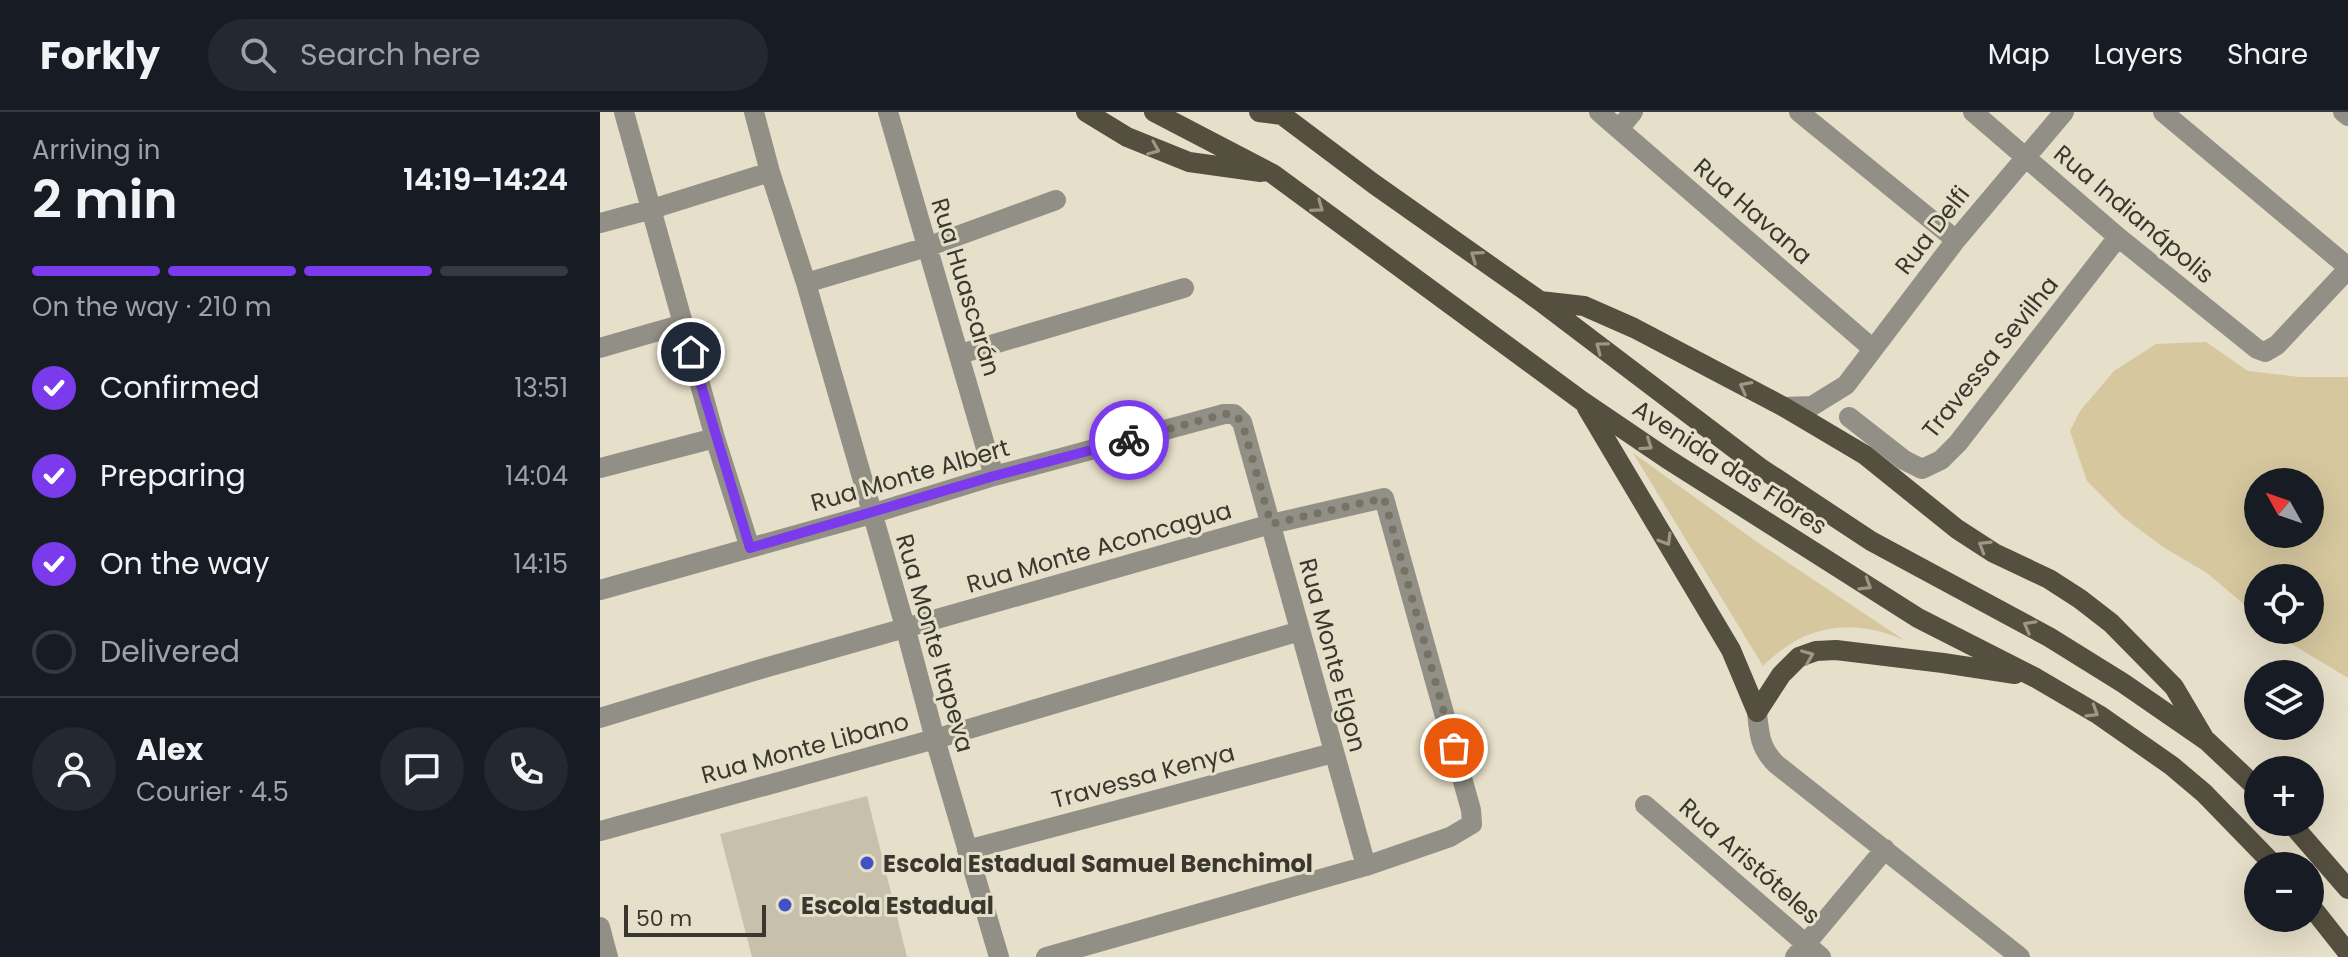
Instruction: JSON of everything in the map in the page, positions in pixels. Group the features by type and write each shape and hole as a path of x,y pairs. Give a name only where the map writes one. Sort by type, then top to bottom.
{"main road":[{"path":"1086,112 1127,137 1189,162 1273,174"},
{"name":"Avenida das Flores","path":"1154,112 1273,174 1582,401 1666,458 1918,618 2036,678 2099,715 2172,766 2204,793 2261,852"},
{"name":"Avenida das Flores","path":"1259,112 1281,113 1374,184 1540,301 1759,467 1871,541 2049,637 2123,683 2207,741 2244,776"},
{"path":"1540,301 1584,306 1634,328 1784,407 1865,455 1957,529 1994,553 2049,579 2111,623 2174,687 2207,741"},
{"path":"1582,401 1724,637 1757,712"},
{"path":"1757,712 1781,675 1799,657 1816,651 1836,650 1943,663 2036,678"},
{"path":"2302,836 2348,889"},
{"path":"2324,923 2348,953"}],"street":[{"path":"624,112 715,438 750,548"},
{"name":"Rua Monte Itapeva","path":"754,112 999,957"},
{"name":"Rua Huascarán","path":"888,112 994,476"},
{"name":"Rua Havana","path":"1599,112 1873,349"},
{"path":"1619,129 1633,112"},
{"path":"1799,112 1956,240"},
{"name":"Rua Indianápolis","path":"1973,112 2118,237 2251,345 2265,352 2277,345 2348,268"},
{"name":"Rua Delfi","path":"1784,407 1812,406 1846,385 1956,240 2064,112"},
{"path":"2163,112 2348,268"},
{"path":"2343,112 2348,116"},
{"path":"600,223 770,172"},
{"path":"806,283 927,247 1056,200"},
{"name":"Travessa Sevilha","path":"1849,417 1912,465 1922,469 1941,460 1958,443 2118,237"},
{"path":"960,354 1184,288"},
{"path":"600,348 683,324"},
{"path":"1846,385 1849,417 1865,455"},
{"name":"Rua Monte Albert","path":"600,590 994,476 1224,414 1234,414"},
{"name":"Rua Monte Elgon","path":"1234,414 1242,422 1366,866"},
{"path":"600,468 715,438"},
{"name":"Rua Monte Aconcagua","path":"600,718 1271,524 1384,498 1471,810 1472,824 1450,837 1366,866"},
{"name":"Rua Monte Libano","path":"600,831 935,739 1300,631"},
{"path":"1757,712 1759,740 1768,756 2020,957"},
{"name":"Travessa Kenya","path":"967,850 1333,753"},
{"name":"Rua Aristóteles","path":"1645,805 1807,953"},
{"path":"1807,953 1885,849"},
{"path":"1046,957 1366,866"},
{"path":"600,927 608,957"}],"shaded area":[{"path":"2206,342 2248,371 2300,377 2348,377 2348,678 2324,663 2324,660 2318,660 2292,644 2324,644 2324,564 2244,564 2244,604 2207,573 2163,547 2123,517 2087,481 2070,431 2080,411 2114,371 2156,344"},
{"path":"1633,453 1760,544 1904,640 1865,629 1829,629 1795,641 1763,666"}],"building":[{"name":"Escola Estadual Samuel Benchimol","path":"867,796 907,957 752,957 720,834"}],"way so far":[{"path":"1129,440 1224,414 1234,414 1242,422 1271,524 1384,498 1454,748"}],"place":[{"name":"Escola Estadual Samuel Benchimol","path":"867,863"},
{"name":"Escola Estadual","path":"785,905"}],"route":[{"path":"691,352 750,548 1129,440"}]}
